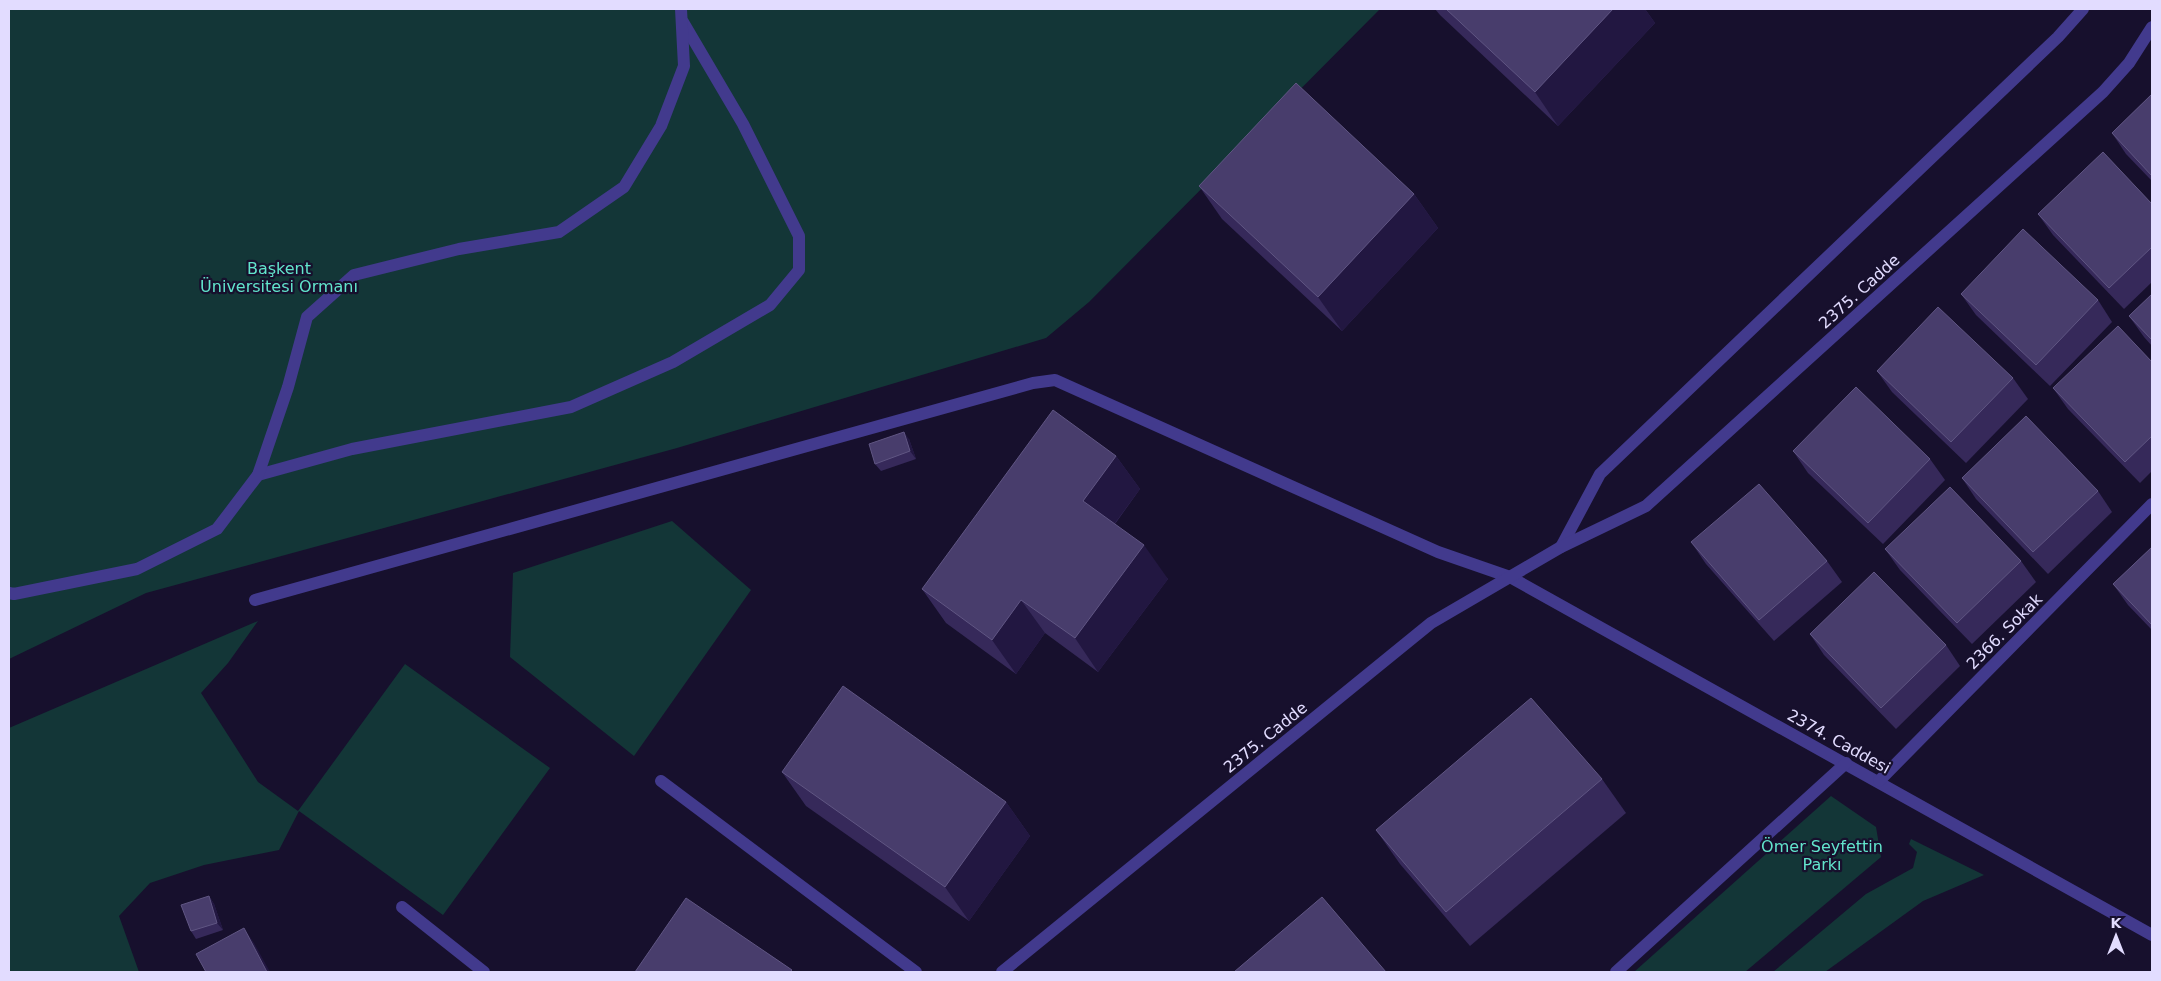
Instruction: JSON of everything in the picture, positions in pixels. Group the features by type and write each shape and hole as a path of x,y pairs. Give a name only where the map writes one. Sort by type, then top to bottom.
{"street":[{"path":"1561,547 1600,474 2044,50 2083,9"},
{"path":"9,593 14,594 137,569 217,529 258,475 288,387 307,317 354,275 459,249 559,232 624,187 661,126 684,66 681,14"},
{"path":"258,475 352,449 571,407 673,362 770,305 800,270 800,236 743,124 681,14"},
{"name":"2375. Cadde","path":"1002,972 1431,623 1561,547 1646,506 2103,92 2129,63 2152,27"},
{"name":"2374. Caddesi","path":"254,600 1043,381 1055,380 1438,552 1510,577 1846,762 2152,934"},
{"name":"2366. Sokak","path":"1879,781 2152,504"},
{"path":"1616,972 1846,762"},
{"path":"661,781 916,972"},
{"path":"402,907 484,972"}],"green space":[{"name":"Başkent Üniversitesi Ormanı","path":"9,9 1380,9 1089,302 1046,338 677,448 146,593 9,659"},
{"path":"672,521 751,590 634,756 510,657 513,573"},
{"path":"258,621 228,663 201,693 258,782 298,811 405,664 550,768 443,915 299,811 279,850 204,865 150,883 119,916 139,972 9,972 9,728"},
{"name":"Ömer Seyfettin Parkı","path":"1831,796 1876,827 1881,857 1745,972 1634,972"},
{"path":"1911,839 1984,875 1923,901 1825,972 1773,972 1866,894 1913,868 1917,852 1909,844"}],"building":[{"path":"1446,9 1613,9 1535,92"},
{"path":"1296,83 1414,194 1318,297 1199,186"},
{"path":"2152,94 2152,176 2112,133"},
{"path":"2103,152 2152,204 2152,247 2109,288 2038,214"},
{"path":"2023,229 2098,300 2036,365 1961,294"},
{"path":"2152,294 2152,340 2129,316"},
{"path":"1938,307 2013,378 1951,442 1877,371"},
{"path":"2118,326 2152,362 2152,436 2125,462 2053,388"},
{"path":"1856,387 1930,459 1868,523 1793,451"},
{"path":"1053,410 1116,456 1083,501 1144,545 1075,638 1021,600 992,640 922,589"},
{"path":"2026,416 2098,491 2033,552 1962,478"},
{"path":"904,432 910,451 875,464 869,444"},
{"path":"1759,484 1827,561 1759,620 1691,542"},
{"path":"1950,487 2021,561 1957,623 1885,549"},
{"path":"2152,547 2152,625 2113,584"},
{"path":"1874,572 1946,645 1881,708 1810,634"},
{"path":"843,686 1006,802 945,887 782,772"},
{"path":"1531,698 1602,779 1446,912 1376,830"},
{"path":"209,896 217,923 191,931 181,905"},
{"path":"1322,897 1386,972 1234,972"},
{"path":"686,898 792,970 790,972 635,972"},
{"path":"244,928 267,972 206,972 196,954"}]}
